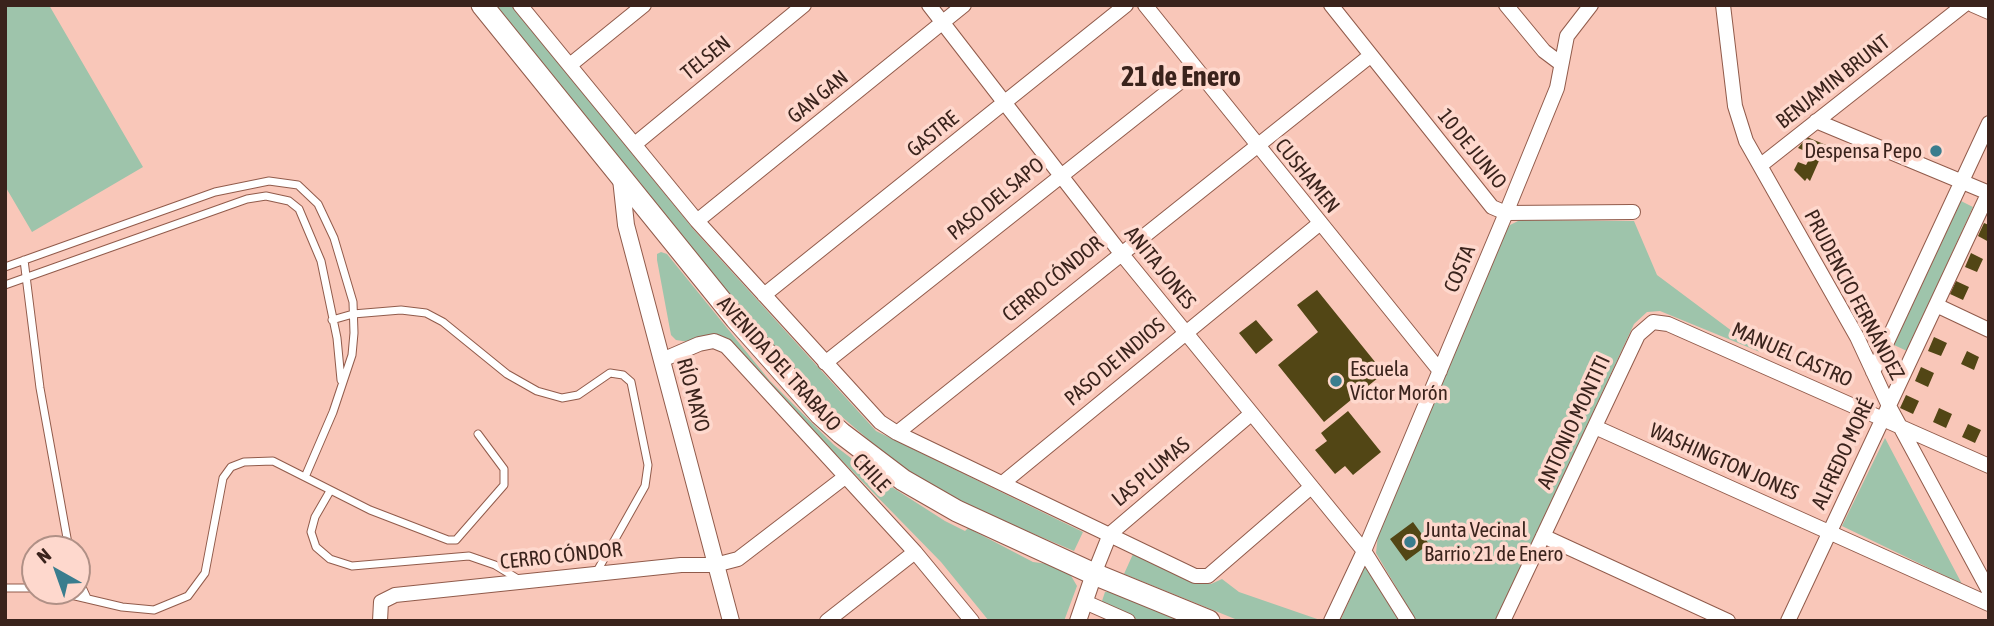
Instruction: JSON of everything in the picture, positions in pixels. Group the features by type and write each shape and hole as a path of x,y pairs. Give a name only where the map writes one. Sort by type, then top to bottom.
{"main road":[{"name":"AVENIDA DEL TRABAJO","path":"466,5 508,39"},
{"name":"AVENIDA DEL TRABAJO","path":"482,5 736,319 812,406 841,433 903,480 957,511 1094,574 1209,621"}],"street":[{"name":"AVENIDA DEL TRABAJO","path":"520,5 697,221 880,422 897,433 1195,576 1208,576 1311,487"},
{"path":"570,65 644,5"},
{"name":"TELSEN","path":"635,144 804,5"},
{"name":"ANITA JONES","path":"929,5 1184,332 1364,551"},
{"name":"GAN GAN","path":"697,221 964,5"},
{"name":"GASTRE","path":"764,295 1126,5"},
{"name":"CUSHAMEN","path":"1145,5 1255,145 1440,371"},
{"name":"10 DE JUNIO","path":"1331,5 1492,207 1506,213 1633,212"},
{"path":"1506,5 1544,51 1560,63"},
{"name":"COSTA","path":"1331,621 1364,551 1557,88 1567,36 1591,5"},
{"name":"PRUDENCIO FERNÁNDEZ","path":"1723,5 1739,125 1857,337 1873,372 1886,412 1901,425 1989,591"},
{"name":"BENJAMIN BRUNT","path":"1760,165 1964,5"},
{"path":"1973,5 1989,12"},
{"name":"CERRO CÓNDOR","path":"897,433 1370,56"},
{"name":"PASO DEL SAPO","path":"825,363 1059,175 1195,70"},
{"path":"1816,121 1989,192"},
{"name":"ALFREDO MORÉ","path":"1873,372 1989,123"},
{"name":"RÍO MAYO","path":"621,179 626,225 731,621"},
{"name":"ALFREDO MORÉ","path":"1788,621 1989,192"},
{"name":"PASO DE INDIOS","path":"1003,482 1319,224"},
{"path":"1936,305 1989,330"},
{"name":"MANUEL CASTRO","path":"1653,322 1668,324 1886,412"},
{"name":"ANTONIO MONTITI","path":"1503,621 1638,335 1653,322"},
{"name":"CHILE","path":"662,360 699,344 714,341 726,346 915,552 972,621"},
{"name":"LAS PLUMAS","path":"1094,574 1110,534 1251,414"},
{"path":"1901,425 1989,466"},
{"name":"WASHINGTON JONES","path":"1595,427 1989,604"},
{"name":"CERRO CÓNDOR","path":"380,621 381,602 395,595 681,565 715,565 738,559 845,477"},
{"path":"1543,536 1728,621"},
{"path":"1364,551 1408,621"},
{"path":"827,621 915,552"},
{"path":"1078,621 1094,574"},
{"path":"1085,602 1128,621"}],"lane":[{"path":"5,267 215,192 248,184 288,181 298,185 318,204 346,273 353,314 352,355 305,477"},
{"path":"5,285 247,199 266,196 289,201 299,209 321,261 341,388"},
{"path":"24,260 40,388 66,535"},
{"path":"332,320 353,314 401,310 426,313 443,322 507,374 537,391 562,398 578,395 610,373 623,375 631,382 648,465 645,486 595,574"},
{"path":"91,600 154,610 182,600 199,585 205,573 218,489 231,467 244,462 273,461 330,491 448,540 456,540 504,485 504,469 478,434"},
{"path":"330,491 315,517 311,532 316,547 330,559 352,566 469,556 495,565 521,582"}],"green space":[{"path":"5,5 49,5 143,167 32,232 5,186"},
{"path":"490,5 512,5 694,230 876,431 1083,532 1074,551 968,506 899,466 812,391 773,349"},
{"path":"1961,201 1973,207 1907,351 1894,345"},
{"path":"1520,220 1634,221 1657,275 1760,352 1660,311 1647,312 1634,324 1496,621 1416,621 1376,553 1378,535 1504,233 1510,225"},
{"path":"657,254 667,254 770,381 834,445 873,475 945,521 965,531 968,528 1033,562 1048,564 1070,574 1077,586 1064,621 989,621 941,562 721,337 713,334 689,342 676,340 671,335 657,260"},
{"path":"1885,438 1962,584 1842,526"},
{"path":"1133,554 1188,580 1211,584 1222,579 1239,592 1323,621 1240,621 1124,574"},
{"path":"1365,566 1399,621 1340,621"},
{"path":"1105,592 1111,592 1181,621 1141,621 1106,606 1102,601"}],"building":[{"path":"1807,137 1826,145 1810,181 1807,178 1805,181 1794,170 1798,162 1806,165 1812,154 1798,148"},
{"path":"1984,223 1989,225 1989,242 1978,236"},
{"path":"1971,253 1983,259 1977,272 1965,267"},
{"path":"1956,281 1969,287 1963,300 1950,294"},
{"path":"1317,290 1384,373 1324,422 1278,365 1318,332 1297,305"},
{"path":"1256,320 1273,340 1256,354 1239,333"},
{"path":"1934,337 1947,343 1941,356 1928,351"},
{"path":"1967,351 1979,357 1974,370 1961,364"},
{"path":"1921,367 1934,373 1928,387 1915,381"},
{"path":"1906,395 1919,401 1913,414 1900,408"},
{"path":"1939,408 1952,414 1946,428 1933,422"},
{"path":"1348,411 1381,452 1353,475 1345,466 1335,474 1315,450 1327,441 1321,433"},
{"path":"1968,424 1981,430 1975,443 1962,437"},
{"name":"Junta Vecinal Barrio 21 de Enero","path":"1413,522 1429,544 1406,561 1390,539"}],"place":[{"name":"Despensa Pepo","path":"1936,151"},
{"name":"Escuela Víctor Morón","path":"1336,381"},
{"name":"Junta Vecinal Barrio 21 de Enero","path":"1410,542"}],"district":[{"name":"21 de Enero","path":"1181,77"}]}
